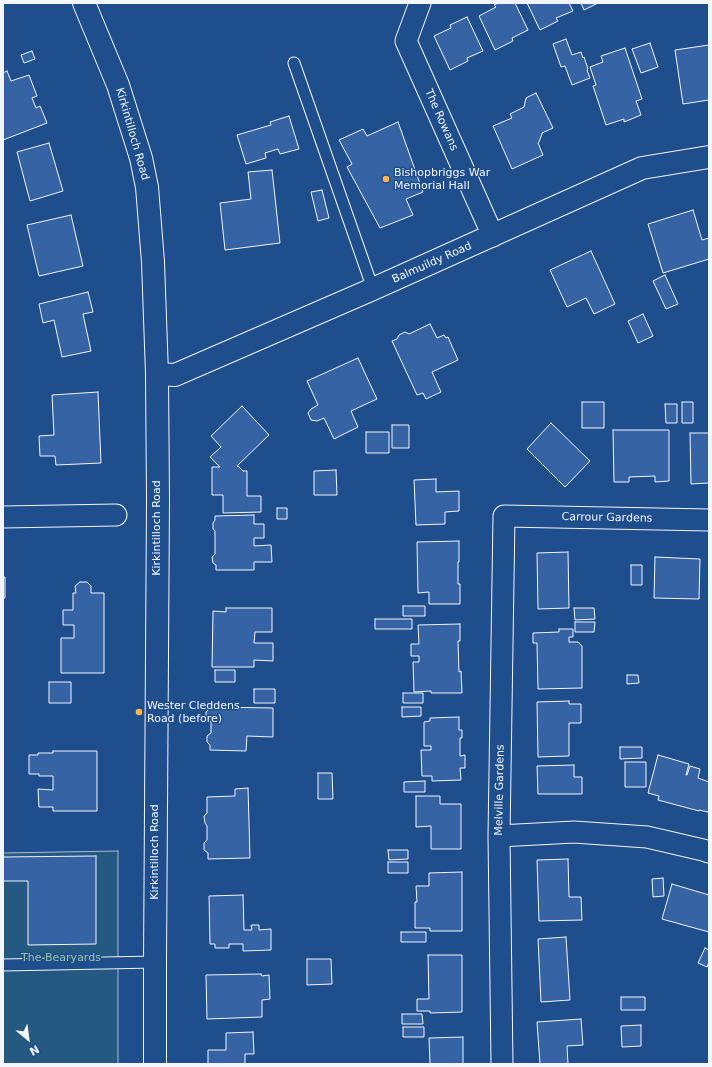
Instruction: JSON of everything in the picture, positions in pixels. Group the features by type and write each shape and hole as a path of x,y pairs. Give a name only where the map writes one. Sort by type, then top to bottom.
{"main road":[{"name":"Kirkintilloch Road","path":"84,3 118,84 141,158 147,187 153,262 157,374 158,501 155,1064"},
{"name":"Balmuildy Road","path":"157,374 175,375 493,236 642,168 709,157"}],"street":[{"name":"The Rowans","path":"420,3 406,41 493,236"},
{"path":"3,517 116,515"},
{"name":"Carrour Gardens","path":"504,516 709,520"},
{"name":"Melville Gardens","path":"502,1064 499,836 504,516"},
{"path":"499,836 574,832 647,837 709,852"}],"lane":[{"path":"294,63 373,289"},
{"path":"3,965 155,962"}],"green space":[{"name":"The Bearyards","path":"118,851 118,1064 3,1064 3,853"}],"building":[{"path":"498,3 515,3 528,30 512,38 513,41 495,50 479,16 496,7 494,5"},
{"path":"527,3 569,3 573,11 556,18 558,21 540,30"},
{"path":"581,3 598,3 584,10"},
{"path":"467,17 483,51 467,58 468,61 450,70 434,36 451,28 450,25"},
{"path":"566,39 572,55 581,52 590,78 572,85 565,66 561,67 553,44"},
{"path":"650,43 658,67 641,73 632,49"},
{"path":"709,45 709,100 683,104 675,50"},
{"path":"625,48 642,99 636,101 641,115 624,122 624,119 606,125 593,86 596,85 590,67 603,62 601,56"},
{"path":"32,51 35,59 24,63 21,55"},
{"path":"7,71 11,81 29,75 37,96 32,98 36,108 40,106 47,123 3,140 3,73"},
{"path":"536,93 553,128 542,133 538,143 543,155 512,169 493,126 512,118 510,114 524,107 526,98"},
{"path":"289,116 299,149 280,154 278,149 265,153 266,158 246,164 237,135 271,125 270,122"},
{"name":"Bishopbriggs War Memorial Hall","path":"398,122 423,192 406,199 413,215 380,228 347,167 352,164 339,140 363,129 367,136"},
{"path":"49,143 63,191 30,201 17,152"},
{"path":"272,170 280,243 225,250 220,203 251,199 248,172"},
{"path":"322,190 329,218 318,221 311,192"},
{"path":"693,210 702,240 709,238 709,259 663,273 648,224"},
{"path":"71,215 83,266 39,276 27,225"},
{"path":"591,251 615,304 594,314 586,298 567,307 550,270"},
{"path":"665,275 678,304 666,309 653,281"},
{"path":"88,292 93,312 83,314 91,351 62,357 54,320 43,323 39,304"},
{"path":"643,314 653,336 638,343 628,321"},
{"path":"430,324 437,338 444,335 446,338 448,337 458,360 432,372 441,392 426,399 423,393 417,395 392,341 397,339 399,335 405,332 409,334"},
{"path":"358,358 377,399 351,411 358,427 334,439 324,418 317,421 311,420 308,413 311,409 318,405 307,381"},
{"path":"98,392 101,463 56,465 55,456 40,456 39,436 54,435 52,395"},
{"path":"582,402 604,402 604,428 582,428"},
{"path":"682,402 693,402 693,423 682,423"},
{"path":"665,404 677,404 677,423 666,423"},
{"path":"242,406 269,435 237,466 243,471 247,471 247,496 261,496 261,512 223,513 223,495 212,495 212,467 220,467 210,457 221,447 211,436"},
{"path":"551,423 590,461 565,487 527,449"},
{"path":"392,425 409,425 409,448 392,448"},
{"path":"613,430 669,430 669,481 655,482 655,476 629,477 629,482 614,482"},
{"path":"366,432 389,432 389,453 366,453"},
{"path":"690,433 709,433 709,483 691,484"},
{"path":"336,470 337,495 314,495 314,471"},
{"path":"436,479 436,492 459,491 459,511 445,512 445,524 416,525 414,480"},
{"path":"277,508 287,508 287,519 277,519"},
{"path":"254,515 254,524 264,524 264,538 254,538 254,546 271,545 272,562 254,562 254,570 216,570 216,565 213,563 212,557 215,554 215,531 213,529 213,523 215,516"},
{"path":"459,541 458,584 460,584 460,604 429,604 429,592 418,593 417,542"},
{"path":"568,552 569,608 538,609 537,553"},
{"path":"655,557 700,559 699,599 654,598"},
{"path":"631,565 642,565 642,585 631,585"},
{"path":"3,577 5,577 5,598 3,598"},
{"path":"80,582 87,582 91,586 91,593 104,593 104,673 61,673 61,638 74,638 74,625 63,625 63,610 73,610 73,593 76,593 75,586"},
{"path":"403,606 425,606 425,616 403,616"},
{"path":"226,608 272,608 272,632 255,632 254,643 273,643 273,661 254,660 254,667 212,667 213,611 226,612"},
{"path":"574,608 594,608 595,619 575,620"},
{"path":"375,619 412,619 412,629 375,629"},
{"path":"575,622 595,622 594,632 575,632"},
{"path":"460,624 460,641 458,641 459,672 461,671 462,693 431,693 431,691 414,692 413,662 419,662 419,656 411,656 411,644 419,644 418,625"},
{"path":"559,629 573,629 573,637 569,637 569,642 578,642 582,646 582,688 538,689 537,643 533,643 533,633 559,632"},
{"path":"215,670 235,670 235,682 215,682"},
{"path":"627,675 638,675 639,683 627,684"},
{"path":"49,682 71,682 71,703 49,703"},
{"path":"254,689 275,689 275,703 254,703"},
{"path":"403,693 423,693 423,703 403,703"},
{"path":"569,701 569,704 581,704 581,723 569,723 569,756 538,757 537,702"},
{"path":"211,707 273,708 273,737 247,736 246,751 210,750 210,745 207,742 207,736 211,733 211,722 206,717 206,712"},
{"path":"402,707 421,707 421,716 402,717"},
{"path":"459,717 459,730 462,730 462,738 460,738 460,756 465,755 465,768 460,768 461,780 432,781 432,776 422,776 421,750 431,750 431,746 424,746 424,722 430,721 430,718"},
{"path":"620,747 642,747 642,758 620,759"},
{"path":"53,751 97,751 97,811 53,811 53,807 39,807 38,789 53,790 53,776 29,774 29,755 38,755 38,753 53,753"},
{"path":"658,755 689,764 686,775 690,766 700,769 698,778 709,782 708,812 658,800 659,796 648,793"},
{"path":"625,762 646,762 646,787 625,787"},
{"path":"574,765 574,777 582,777 582,794 538,794 537,766"},
{"path":"318,773 332,773 333,799 318,799"},
{"path":"425,781 425,792 404,792 404,782"},
{"path":"248,788 250,858 208,859 208,853 204,850 204,843 207,840 207,826 204,816 207,813 207,797 235,796 235,789"},
{"path":"416,796 440,796 440,804 461,804 461,849 431,849 431,826 416,827"},
{"path":"388,850 408,850 408,859 389,860"},
{"path":"96,856 96,944 28,945 28,881 3,881 3,857"},
{"path":"568,859 569,897 581,897 582,920 539,921 537,860"},
{"path":"388,862 408,862 408,873 388,873"},
{"path":"462,872 462,931 430,931 430,928 415,928 415,902 417,902 416,886 429,886 429,873"},
{"path":"663,878 664,896 653,897 652,879"},
{"path":"672,884 709,895 709,932 662,919"},
{"path":"243,895 244,930 252,930 251,925 259,925 259,930 271,929 271,950 243,951 243,944 229,944 229,948 215,948 215,944 210,944 209,896"},
{"path":"401,932 426,932 426,942 401,942"},
{"path":"566,937 570,1000 541,1002 538,939"},
{"path":"705,948 709,950 709,962 707,967 698,963"},
{"path":"428,955 462,955 462,1012 430,1013 430,1011 417,1011 417,999 429,999"},
{"path":"307,959 331,959 332,984 307,985"},
{"path":"261,974 262,976 269,975 270,999 262,1000 262,1017 207,1019 206,975"},
{"path":"621,997 645,997 645,1010 621,1010"},
{"path":"402,1014 422,1014 423,1024 402,1024"},
{"path":"581,1019 583,1045 567,1046 568,1064 540,1064 537,1022"},
{"path":"641,1025 641,1046 622,1047 621,1026"},
{"path":"403,1027 424,1027 424,1037 403,1037"},
{"path":"253,1032 254,1054 245,1054 245,1064 208,1064 208,1050 226,1050 226,1033"},
{"path":"463,1037 463,1064 430,1064 429,1038"}],"place":[{"name":"Bishopbriggs War Memorial Hall","path":"386,179"},
{"name":"Wester Cleddens Road (before)","path":"139,712"}]}
